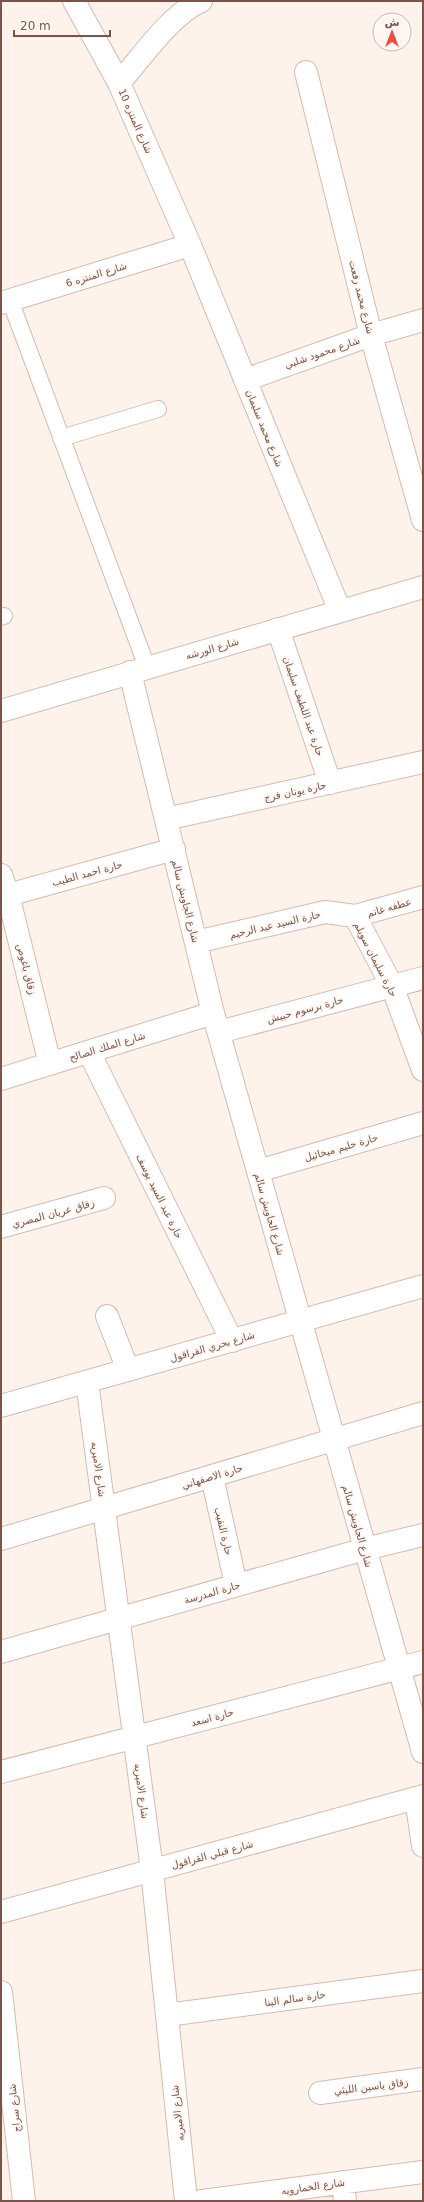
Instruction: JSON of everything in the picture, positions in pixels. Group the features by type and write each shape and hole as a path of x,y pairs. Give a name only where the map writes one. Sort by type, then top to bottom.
{"street":[{"name":"شارع المنتزه 10","path":"74,1 119,83 190,245"},
{"path":"119,83 162,33 192,3"},
{"name":"شارع محمد رفعت","path":"306,72 371,335 423,520"},
{"name":"شارع المنتزه 6","path":"5,302 190,245"},
{"name":"شارع محمد سليمان","path":"190,245 340,611"},
{"name":"شارع محمود شلبي","path":"245,380 371,335 423,320"},
{"name":"شارع الورشه","path":"1,711 423,587"},
{"name":"حارة عبد اللطيف سليمان","path":"278,630 330,783"},
{"name":"شارع الجاويش سالم","path":"138,670 166,819 216,1023 423,1752"},
{"name":"حارة يونان فرج","path":"166,819 423,762"},
{"name":"حارة احمد الطيب","path":"3,889 174,849"},
{"name":"زقاق باغوص","path":"3,889 50,1064"},
{"name":"عطفه غانم","path":"354,916 423,897"},
{"name":"حارة السيد عبد الرحيم","path":"196,942 325,912 354,916"},
{"name":"حارة سليمان سويلم","path":"354,916 392,986 423,1070"},
{"name":"حارة برسوم حبيش","path":"216,1023 392,986 423,978"},
{"name":"شارع الملك الصالح","path":"1,1078 89,1052 216,1023"},
{"name":"حارة عبد السيد يوسف","path":"89,1052 232,1341"},
{"name":"حارة حليم ميخائيل","path":"258,1171 423,1123"},
{"name":"زقاق عريان المصري","path":"1,1227 104,1198"},
{"name":"شارع بحري القراقول","path":"1,1406 423,1286"},
{"path":"107,1316 128,1370"},
{"name":"شارع الاميريه","path":"87,1382 152,1870 186,2201"},
{"name":"حارة الاصفهاني","path":"1,1539 423,1413"},
{"name":"حارة النقيب","path":"212,1476 236,1585"},
{"name":"حارة المدرسة","path":"1,1652 365,1549 423,1535"},
{"name":"حارة اسعد","path":"1,1772 423,1662"},
{"path":"420,1797 423,1846"},
{"name":"شارع قبلي القراقول","path":"1,1912 420,1797"},
{"name":"حارة سالم البنا","path":"167,2015 423,1980"},
{"name":"شارع سراج","path":"1,1992 6,2078 24,2201"},
{"name":"زقاق ياسين الليثي","path":"320,2093 423,2079"},
{"name":"شارع الخمارويه","path":"202,2201 344,2192 423,2172"}],"lane":[{"path":"5,302 61,438 138,670"},
{"path":"61,438 158,409"}]}
